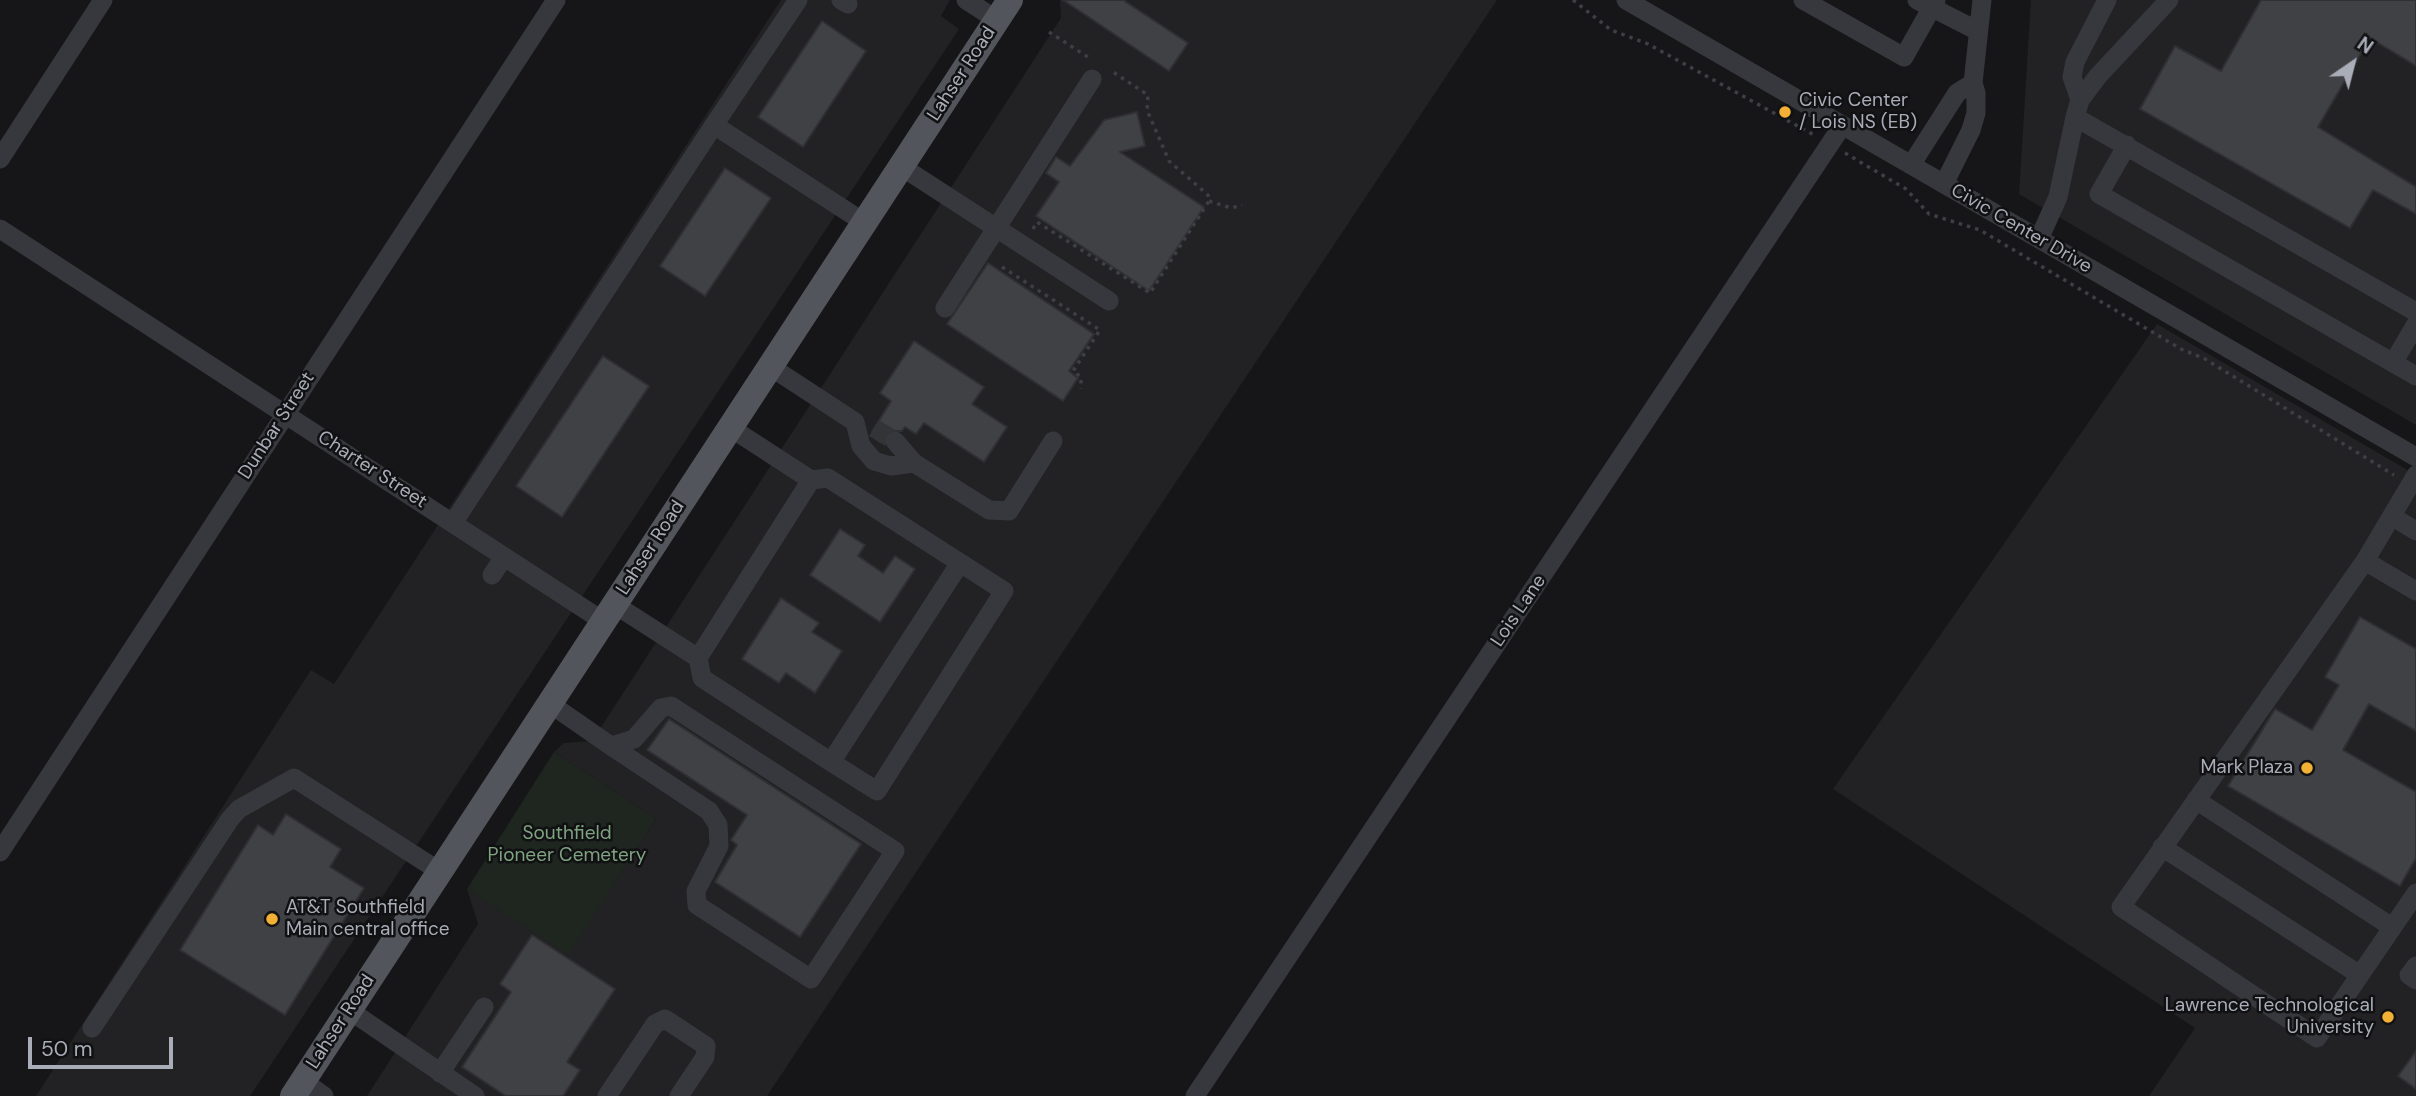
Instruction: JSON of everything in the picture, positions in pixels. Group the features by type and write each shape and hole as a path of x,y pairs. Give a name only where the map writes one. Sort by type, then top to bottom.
{"main road":[{"name":"Lahser Road","path":"307,1091 349,1010 1003,10"}],"street":[{"path":"0,159 103,0"},
{"name":"Dunbar Street","path":"0,852 556,0"},
{"path":"453,523 798,0"},
{"path":"966,0 1003,10"},
{"name":"Civic Center Drive","path":"1626,0 2416,457"},
{"path":"1803,0 1904,57 1928,3 1979,31"},
{"path":"1944,184 1971,130 1976,103 1973,83 1982,0"},
{"path":"2107,0 2076,62 2072,77 2078,109 2127,145 2416,312"},
{"path":"2039,239 2058,197 2078,109 2098,76 2169,0"},
{"path":"945,308 1096,69"},
{"path":"1911,165 1957,93 1973,83"},
{"path":"714,125 865,223"},
{"name":"Lois Lane","path":"1195,1096 1842,126"},
{"path":"2127,145 2099,194 2416,376"},
{"path":"902,167 1109,301"},
{"name":"Charter Street","path":"0,229 504,557 698,659"},
{"path":"2393,363 2416,324"},
{"path":"771,367 865,425 861,446 874,461 891,466 914,463"},
{"path":"731,428 811,481 828,478 1004,591 877,791 702,678 698,659 811,481"},
{"path":"895,441 914,463 989,510 1009,511 1053,441"},
{"path":"2406,475 2393,517 2365,561 2121,907 2317,1038 2416,893"},
{"path":"2393,517 2416,531"},
{"path":"492,575 504,557"},
{"path":"2365,561 2416,591"},
{"path":"831,762 960,563"},
{"path":"549,704 715,817 720,835 719,846 699,884 697,905 811,979 895,851 671,705 661,708 634,738 611,746"},
{"path":"92,1028 230,819 239,809 295,778 439,871"},
{"path":"2196,800 2392,927"},
{"path":"2162,847 2360,975"},
{"path":"2416,966 2409,975 2416,980"},
{"path":"440,1073 484,1007"},
{"path":"349,1010 475,1096"},
{"path":"607,1096 656,1024 665,1019 706,1046 705,1058 679,1096"}],"path":[{"path":"1573,0 1611,30 1648,44 1816,136"},
{"path":"1028,236 1037,222 1150,293 1209,201 1208,195 1169,161 1147,110 1148,95 1096,69 1049,32"},
{"path":"1850,155 1906,190 1929,214 1980,230 2170,343 2205,359 2406,475"},
{"path":"1209,201 1231,208 1242,205"},
{"path":"1002,267 1100,330 1073,371 1081,377 1081,389"}],"shaded area":[{"path":"781,0 950,0 941,16 959,29 250,1096 36,1096 311,670 334,684"},
{"path":"1060,0 1497,0 767,1096 367,1096 478,924 467,889 568,954 656,819 554,752 564,743 592,741 1061,18"},
{"path":"2031,0 2416,0 2416,425 2019,194"},
{"name":"Mark Plaza","path":"2157,324 2416,475 2416,1096 2149,1096 2195,1028 1833,789"}],"green space":[{"name":"Southfield Pioneer Cemetery","path":"554,752 656,819 568,955 467,889"}],"building":[{"path":"1063,0 1123,0 1188,43 1169,71"},
{"path":"2261,0 2416,0 2416,66 2370,38 2318,127 2416,187 2416,214 2373,190 2350,228 2140,109 2175,46 2221,71"},
{"path":"822,21 866,51 803,147 758,117"},
{"path":"1137,112 1145,146 1120,152 1204,207 1149,291 1036,216 1059,182 1046,173 1056,157 1070,166 1104,120"},
{"path":"725,168 771,198 705,296 660,266"},
{"path":"988,263 1094,334 1069,371 1078,378 1063,401 947,324"},
{"path":"914,341 984,387 972,404 1007,427 984,462 924,423 916,434 905,427 902,431 888,431 883,439 872,432 891,401 880,393"},
{"path":"603,356 649,386 562,517 516,486"},
{"path":"840,529 865,545 858,556 883,573 895,556 915,569 880,622 810,575"},
{"path":"781,598 819,623 812,632 842,651 815,693 786,673 779,683 742,659"},
{"name":"Mark Plaza","path":"2360,617 2416,649 2416,731 2369,704 2343,750 2416,792 2416,858 2400,886 2228,786 2275,709 2312,730 2339,685 2325,677"},
{"path":"669,719 861,844 800,937 715,882 737,845 731,840 747,815 647,750"},
{"name":"AT&T Southfield Main central office","path":"286,814 341,849 330,867 364,888 285,1015 180,950 258,825 273,835"},
{"path":"532,935 615,989 567,1062 580,1070 563,1096 506,1096 462,1067 511,992 500,984"},
{"path":"2416,1051 2416,1089 2398,1076"}],"tunnel":[{"path":"874,428 895,441"}],"place":[{"name":"Civic Center / Lois NS (EB)","path":"1785,112"},
{"name":"Mark Plaza","path":"2307,768"},
{"name":"AT&T Southfield Main central office","path":"272,919"},
{"name":"Lawrence Technological University","path":"2388,1017"}]}
